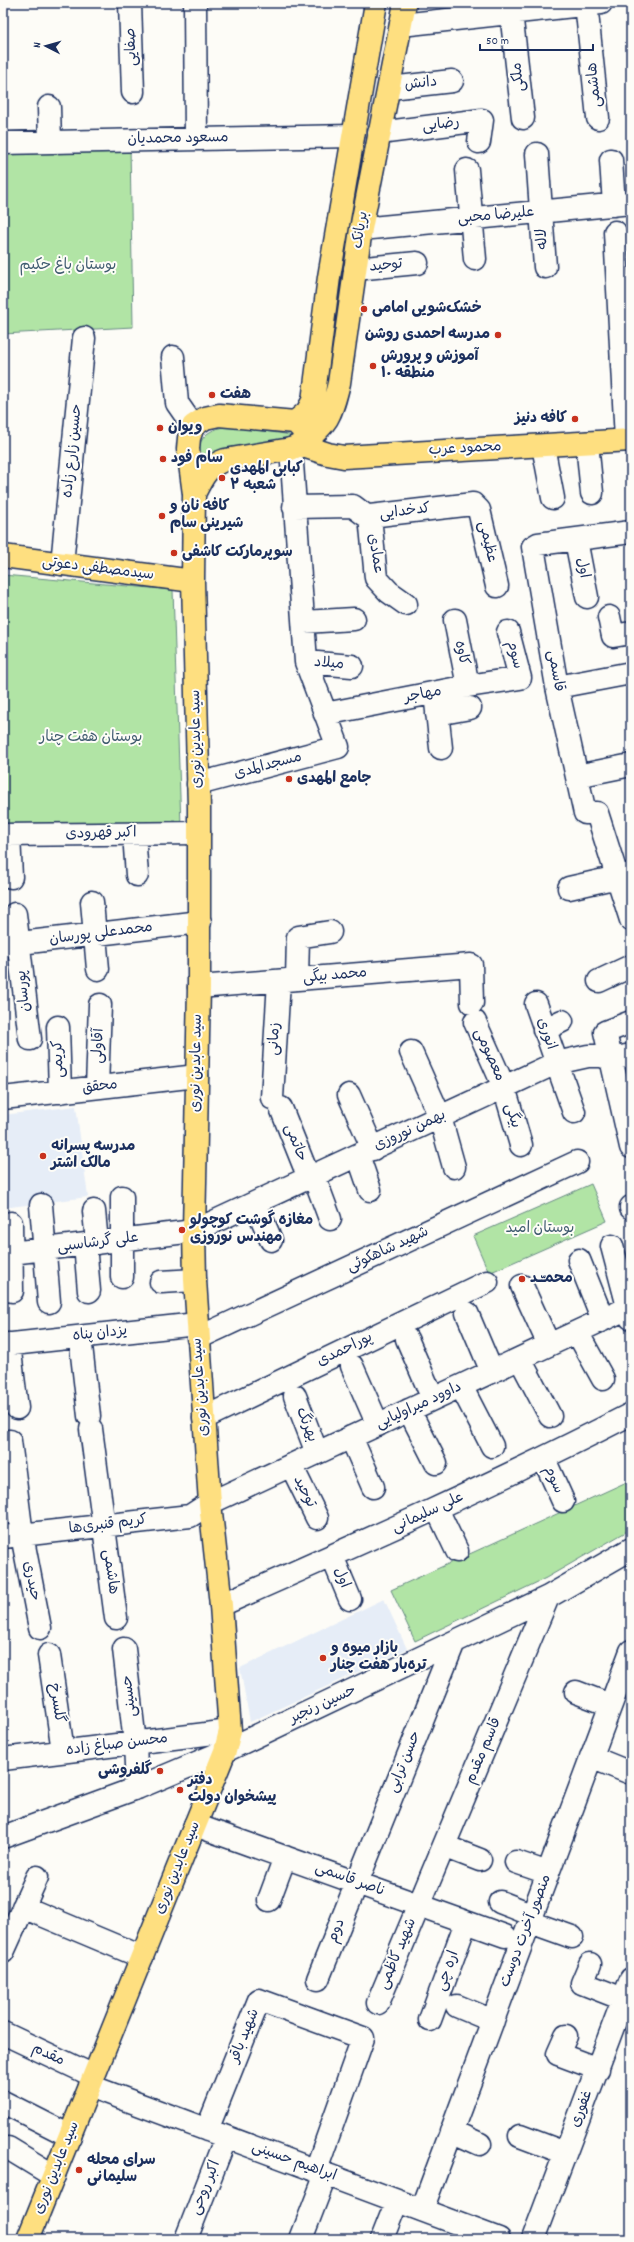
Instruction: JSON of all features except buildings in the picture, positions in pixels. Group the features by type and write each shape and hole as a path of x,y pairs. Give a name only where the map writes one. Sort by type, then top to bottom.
{"main road":[{"name":"بریانک","path":"296,447 322,428 333,406 339,383 361,229 379,133 390,88 405,3"},
{"name":"بریانک","path":"295,422 307,412 313,401 329,277 375,12"},
{"path":"375,12 401,25"},
{"path":"193,426 205,418 220,415 295,422 303,430 304,438 296,447 214,464 208,468 194,494"},
{"name":"سید عابدین نوری","path":"28,2239 196,1825 228,1741 221,1605 210,1503 197,1331 195,1280 194,1231 200,922 193,581 194,494 188,449 189,438 193,426"},
{"name":"محمود عرب","path":"296,447 344,456 628,440"},
{"name":"سیدمصطفی دعوتی","path":"3,556 193,581"}],"street":[{"name":"صفایی","path":"130,3 133,92"},
{"path":"195,3 196,139"},
{"path":"401,25 511,8 591,4"},
{"name":"هاشمی","path":"591,4 598,118"},
{"name":"ملکی","path":"511,8 523,118"},
{"name":"دانش","path":"390,88 452,81"},
{"path":"49,107 50,142"},
{"name":"رضایی","path":"379,133 482,120 479,142"},
{"name":"مسعود محمدیان","path":"3,143 353,136"},
{"name":"لاله","path":"537,154 545,267"},
{"path":"611,160 622,204"},
{"path":"468,170 475,259"},
{"name":"علیرضا محبی","path":"361,229 622,204"},
{"path":"615,232 628,440"},
{"name":"توحید","path":"355,269 417,263"},
{"name":"حسین زارع زاده","path":"62,564 84,338"},
{"path":"173,357 177,403 193,426"},
{"path":"587,443 592,493"},
{"path":"542,446 553,498"},
{"path":"296,447 294,507 306,662 325,714"},
{"name":"کدخدایی","path":"294,507 353,506 365,515 370,516 469,504"},
{"name":"عظیمی","path":"469,504 479,510 497,586"},
{"name":"عمادی","path":"370,516 376,578 389,592 406,604"},
{"name":"قاسمی","path":"624,876 597,813 585,813 557,687 533,548 538,544 631,532"},
{"name":"اول","path":"576,540 587,597"},
{"path":"608,617 613,636 631,633"},
{"path":"304,622 354,619"},
{"name":"کاوه","path":"455,620 468,686"},
{"name":"سوم","path":"508,632 520,678"},
{"name":"میلاد","path":"306,662 352,666"},
{"path":"557,687 630,677"},
{"name":"مهاجر","path":"325,714 468,686 520,678"},
{"path":"435,693 441,748"},
{"path":"437,714 470,708"},
{"name":"مسجدالمدی","path":"198,784 338,747 325,714"},
{"path":"577,776 631,765"},
{"name":"اکبر قهرودی","path":"6,835 199,833"},
{"path":"134,834 137,875"},
{"path":"6,835 11,877"},
{"path":"569,888 624,876 631,920"},
{"path":"92,902 98,969"},
{"name":"پورسان","path":"15,914 11,944 30,1039"},
{"name":"محمدعلی پورسان","path":"11,944 200,922"},
{"name":"زمانی","path":"277,1103 288,980 298,937 330,932"},
{"name":"محمد بیگی","path":"199,987 471,965 473,1013"},
{"path":"599,981 631,966"},
{"name":"آقاولی","path":"97,1087 100,1004"},
{"name":"انوری","path":"536,1004 553,1025 556,1063 574,1112"},
{"name":"معصومی","path":"473,1013 504,1088"},
{"path":"631,1022 606,1032 621,1057 631,1147"},
{"name":"کریمی","path":"58,1027 60,1092"},
{"path":"411,1052 440,1117 454,1166"},
{"name":"بهمن نوروزی","path":"194,1231 556,1063 588,1056 621,1057"},
{"name":"محقق","path":"3,1098 197,1076"},
{"name":"بیگی","path":"504,1088 521,1145"},
{"path":"349,1095 365,1152 370,1190"},
{"name":"حاتمی","path":"277,1103 330,1219"},
{"name":"شهید شاهکوئی","path":"197,1331 577,1162"},
{"path":"122,1197 122,1277"},
{"path":"256,1203 270,1240"},
{"path":"41,1205 43,1249 49,1302"},
{"path":"89,1291 94,1211"},
{"path":"11,1223 7,1254 12,1291"},
{"name":"علی گرشاسبی","path":"7,1254 194,1231"},
{"path":"612,1246 630,1314"},
{"path":"579,1260 603,1320"},
{"path":"161,1282 195,1280"},
{"name":"پوراحمدی","path":"204,1418 487,1282"},
{"path":"522,1286 549,1345"},
{"path":"467,1313 492,1372"},
{"name":"داوود میراولیایی","path":"210,1503 576,1332 603,1320 630,1314"},
{"name":"یزدان پناه","path":"6,1344 80,1336 197,1331"},
{"path":"576,1332 603,1379"},
{"name":"هاشمی","path":"80,1336 116,1618"},
{"path":"407,1340 433,1399"},
{"path":"6,1344 17,1408"},
{"path":"520,1358 550,1416"},
{"path":"352,1366 378,1425"},
{"path":"461,1386 492,1446"},
{"name":"بهرنگ","path":"295,1396 317,1453"},
{"path":"409,1410 436,1463"},
{"name":"علی سلیمانی","path":"221,1605 437,1509 544,1459 631,1414"},
{"path":"351,1437 373,1487"},
{"name":"حیدری","path":"10,1441 12,1536 40,1628"},
{"name":"سوم","path":"544,1459 563,1501"},
{"name":"توحید","path":"291,1465 317,1518"},
{"name":"کریم قنبری‌ها","path":"12,1536 190,1516 210,1503"},
{"path":"437,1509 457,1550"},
{"name":"حسین رنجبر","path":"3,1837 137,1788 228,1741 454,1642 548,1596 631,1548"},
{"name":"اول","path":"332,1556 350,1599"},
{"name":"قاسم مقدم","path":"419,1905 548,1596"},
{"name":"حسن ترابی","path":"356,1882 454,1642"},
{"name":"حسینی","path":"124,1649 135,1743"},
{"name":"منصور آخرت دوست","path":"422,2210 631,1651"},
{"name":"گلسرخ","path":"49,1655 63,1751"},
{"path":"576,1692 610,1705"},
{"name":"محسن صباغ زاده","path":"3,1759 135,1743 228,1741"},
{"path":"135,1743 137,1788"},
{"path":"591,1757 628,1772"},
{"name":"ناصر قاسمی","path":"196,1825 505,1936"},
{"path":"444,1846 480,1860"},
{"path":"269,1900 285,1857"},
{"path":"516,1862 548,1874"},
{"path":"3,1952 37,1877"},
{"name":"دوم","path":"318,1980 356,1882"},
{"path":"500,1902 572,1937"},
{"name":"شهید کاظمی","path":"378,2003 419,1905"},
{"path":"23,1908 142,1957"},
{"name":"اره چی","path":"430,2020 466,1922"},
{"path":"590,1964 582,1983 627,1989"},
{"name":"غفوری","path":"533,2239 627,1989"},
{"name":"شهید باقر","path":"217,2134 259,2000 363,2038 321,2172"},
{"path":"457,2006 493,2021"},
{"name":"مقدم","path":"3,2033 92,2081"},
{"path":"566,2036 558,2054 598,2068"},
{"name":"ابراهیم حسینی","path":"92,2081 217,2134 422,2210 458,2232 499,2239"},
{"path":"3,2102 70,2136"},
{"path":"451,2131 480,2145"},
{"name":"اکبر روحی","path":"186,2239 217,2134"},
{"path":"520,2136 565,2153"},
{"path":"8,2148 54,2176"},
{"path":"301,2239 321,2172"},
{"path":"382,2239 397,2201"}],"shaded area":[{"name":"مدرسه پسرانه مالک اشتر","path":"76,1106 88,1197 3,1208 3,1115"},
{"name":"بازار میوه و تره‌بار هفت چنار","path":"384,1599 407,1649 250,1722 240,1668"}],"green space":[{"name":"بوستان باغ حکیم","path":"130,146 133,327 3,334 3,151"},
{"path":"228,426 293,436 198,473 198,455 201,442 210,432 218,428"},
{"name":"بوستان هفت چنار","path":"3,575 173,590 181,826 3,826"},
{"name":"بوستان امید","path":"591,1184 607,1221 489,1273 473,1236"},
{"path":"631,1480 631,1529 546,1578 415,1641 391,1590"}],"place":[{"name":"خشک‌شویی امامی","path":"364,309"},
{"name":"مدرسه احمدی روشن","path":"498,335"},
{"name":"آموزش و پرورش منطقه ۱۰","path":"373,366"},
{"name":"هفت","path":"212,395"},
{"name":"کافه دنیز","path":"575,419"},
{"name":"ویوان","path":"160,428"},
{"name":"سام فود","path":"163,459"},
{"name":"کبابی المهدی شعبه ۲","path":"222,478"},
{"name":"کافه نان و شیرینی سام","path":"162,516"},
{"name":"سوپرمارکت کاشفی","path":"174,553"},
{"name":"جامع المهدی","path":"289,779"},
{"name":"مدرسه پسرانه مالک اشتر","path":"43,1156"},
{"name":"مغازه گوشت کوچولو مهندس نوروزی","path":"182,1230"},
{"name":"محمـّـد","path":"522,1279"},
{"name":"بازار میوه و تره‌بار هفت چنار","path":"323,1658"},
{"name":"گلفروشی","path":"160,1771"},
{"name":"دفتر پیشخوان دولت","path":"180,1790"},
{"name":"سرای محله سلیمانی","path":"79,2170"}]}
